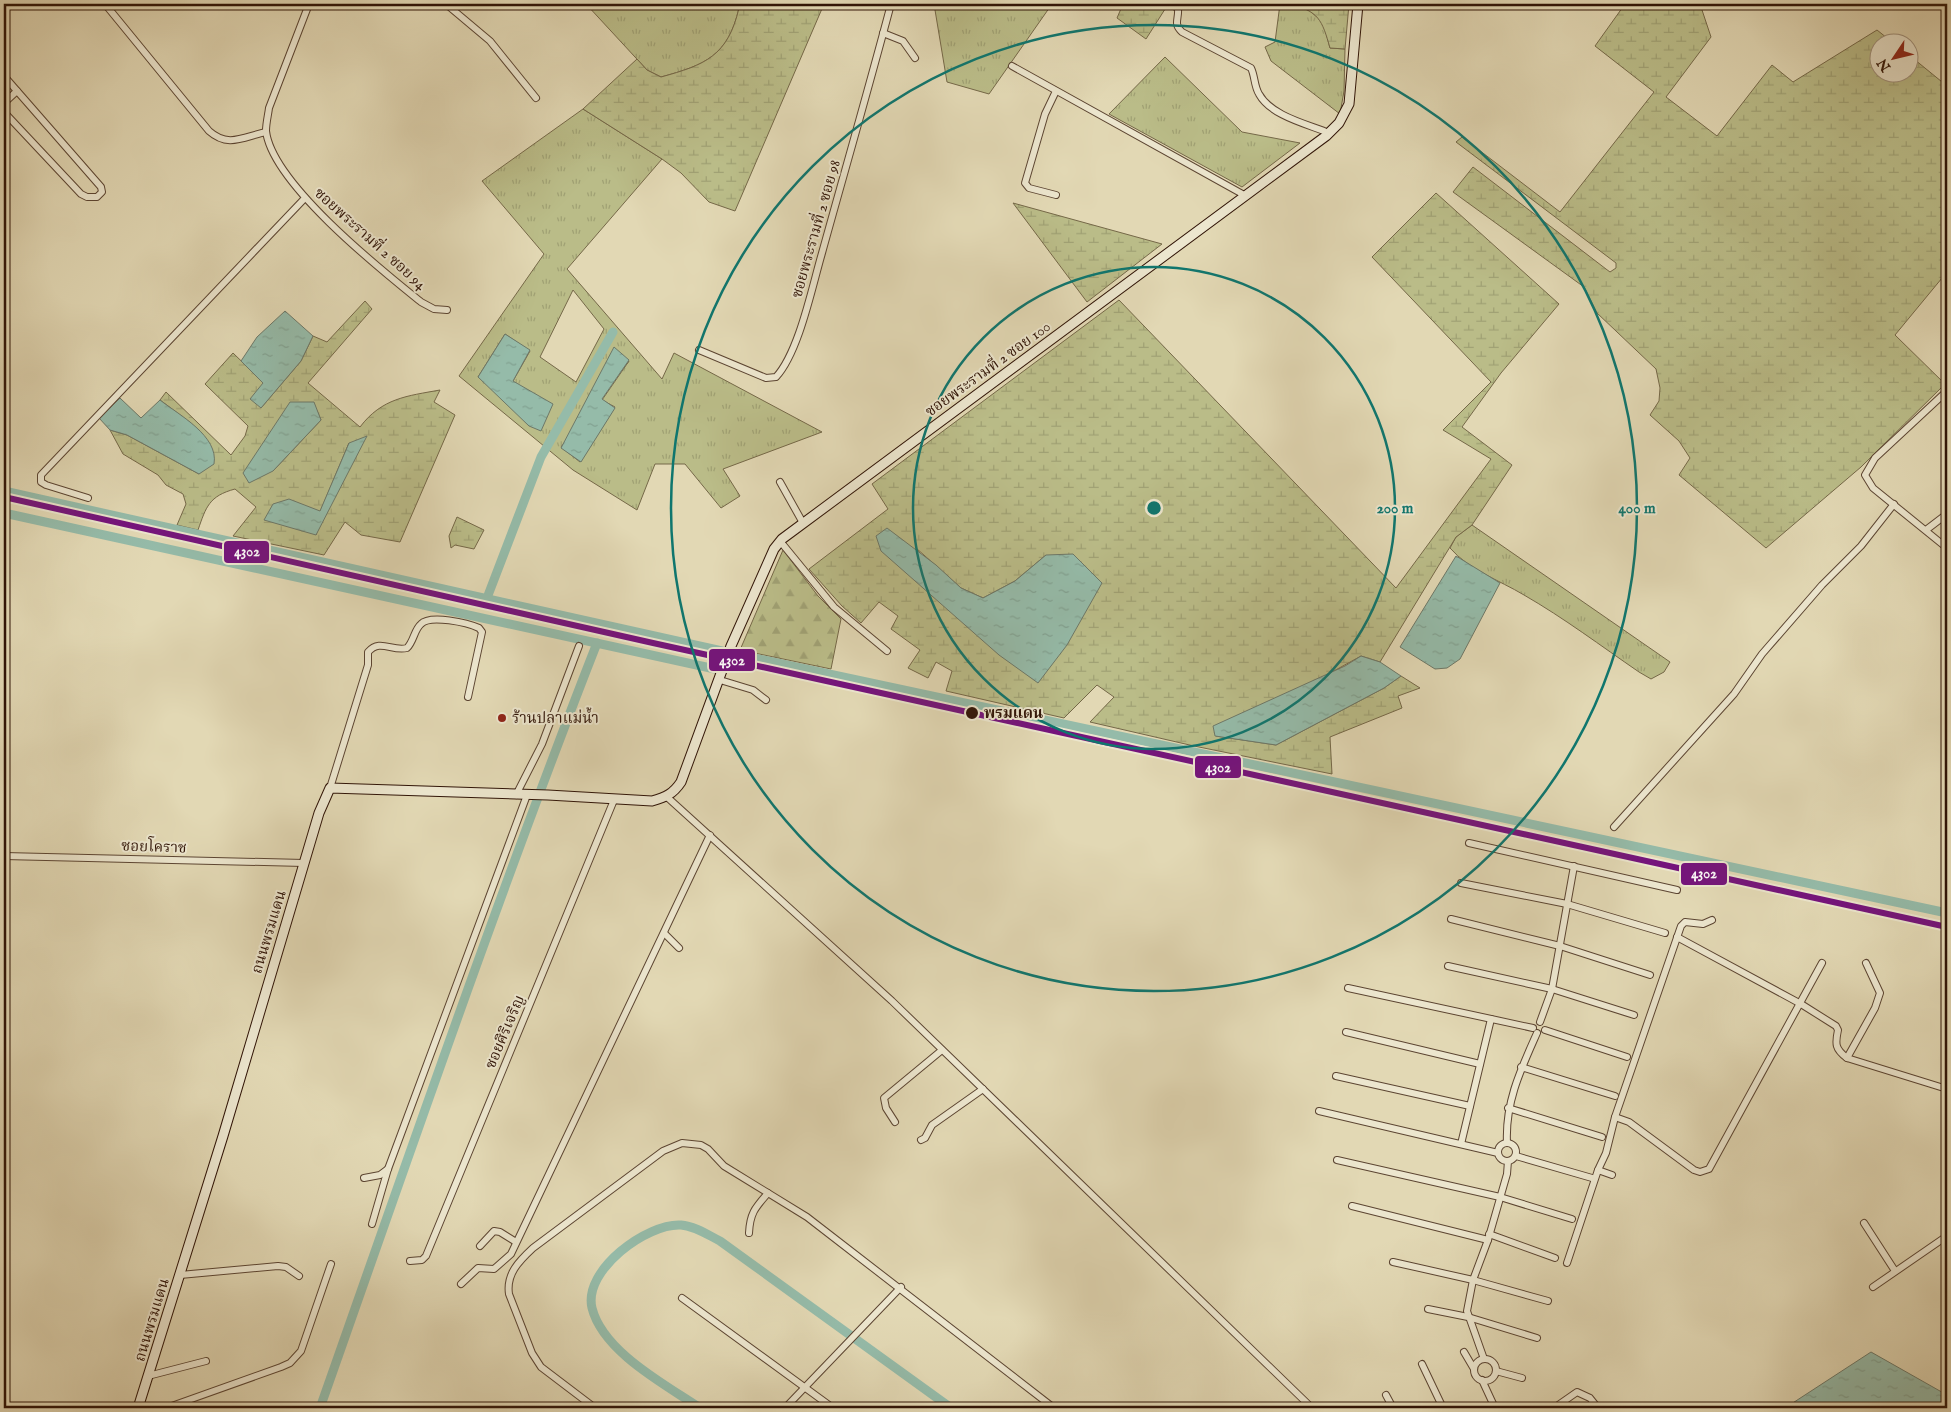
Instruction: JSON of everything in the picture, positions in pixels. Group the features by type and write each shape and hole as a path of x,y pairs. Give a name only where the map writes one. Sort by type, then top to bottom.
{"main road":[{"name":"ซอยพระรามที่ 2 ซอย 100","path":"667,797 675,792 681,782 731,646 774,549 780,542 1329,133 1339,123 1349,104 1358,4"},
{"path":"330,788 548,795 614,800 652,801 667,797"},
{"name":"ถนนพรมแดน","path":"138,1408 319,813 330,788"}],"street":[{"path":"105,4 208,131 218,139 226,141 266,132 266,122 275,92 310,4"},
{"path":"446,4 490,41 536,98"},
{"name":"ซอยพระรามที่ 2 ซอย 98","path":"699,350 766,378 776,377 783,368 801,324 866,99 891,4"},
{"path":"1172,4 1178,10 1177,28 1251,68 1260,96 1268,104 1284,115 1329,133"},
{"path":"883,33 903,41 908,45 915,58"},
{"path":"1012,66 1246,196"},
{"path":"4,76 100,187 102,192 97,197 87,197 81,194 4,112"},
{"path":"1056,90 1045,114 1025,183 1029,188 1056,195"},
{"path":"4,103 17,91"},
{"name":"ซอยพระรามที่ 2 ซอย 94","path":"266,132 276,156 305,198 336,228 421,302 434,309 447,310"},
{"path":"88,498 46,485 41,482 41,475 305,198"},
{"path":"1947,391 1875,458 1866,469 1865,475 1869,483 1947,548"},
{"path":"780,482 803,523"},
{"path":"1614,827 1734,694 1762,654 1822,585 1857,550 1894,504"},
{"path":"1926,530 1947,514"},
{"path":"780,542 834,607 886,651"},
{"path":"330,788 368,665 368,652 372,646 379,644 407,648 421,624 429,619 456,622 479,628 482,632 468,697"},
{"path":"516,795 542,744 579,646"},
{"path":"720,680 753,690 766,700"},
{"path":"372,1224 388,1169 532,795"},
{"path":"667,797 892,1000 1312,1408"},
{"name":"ซอยศิริเจริญ","path":"410,1261 422,1260 426,1256 614,800"},
{"path":"461,1284 478,1268 491,1270 501,1264 511,1254 710,835"},
{"path":"1469,843 1677,890"},
{"name":"ซอยโคราช","path":"4,856 304,863"},
{"path":"1540,1022 1552,989 1574,866"},
{"path":"1461,883 1567,904 1666,933"},
{"path":"1451,919 1560,946 1650,976"},
{"path":"1567,1264 1598,1170 1606,1154 1615,1117 1677,937 1685,922 1703,924 1712,920"},
{"path":"664,932 679,948"},
{"path":"1677,937 1801,1004 1836,1026 1838,1030 1835,1043 1836,1049 1847,1058 1947,1089"},
{"path":"1615,1117 1628,1122 1694,1170 1705,1172 1709,1169 1822,963"},
{"path":"1847,1058 1875,1008 1880,992 1866,963"},
{"path":"1448,966 1552,989 1634,1015"},
{"path":"1348,988 1535,1030 1544,1030 1627,1057"},
{"path":"1461,1144 1491,1020"},
{"path":"1540,1022 1545,1026 1544,1030"},
{"path":"1507,1143 1508,1108 1535,1030 1534,1024 1540,1022"},
{"path":"1346,1032 1480,1064"},
{"path":"895,1122 886,1108 884,1098 942,1050"},
{"path":"1522,1068 1614,1096"},
{"path":"1336,1076 1470,1106"},
{"path":"921,1140 925,1138 932,1125 983,1089"},
{"path":"1508,1108 1602,1137"},
{"path":"1319,1111 1498,1153 1502,1159 1508,1161"},
{"path":"595,1408 541,1367 536,1360 508,1294 507,1284 517,1264 534,1248 673,1146 682,1143 701,1145 708,1149 724,1166 807,1217 901,1287 1054,1408"},
{"path":"1498,1153 1500,1147 1507,1143"},
{"path":"1507,1143 1514,1146 1516,1156"},
{"path":"1508,1161 1516,1156 1592,1178"},
{"path":"1337,1160 1500,1197 1572,1219"},
{"path":"1484,1359 1467,1311 1473,1280 1507,1174 1508,1161"},
{"path":"364,1178 380,1174 388,1169"},
{"path":"1598,1170 1612,1175"},
{"path":"748,1233 749,1219 752,1212 768,1192"},
{"path":"1352,1206 1488,1237 1554,1258"},
{"path":"1864,1223 1895,1271"},
{"path":"480,1246 492,1232 496,1231 516,1242"},
{"path":"1873,1286 1947,1236"},
{"path":"1393,1262 1473,1280 1548,1300"},
{"path":"166,1408 281,1367 297,1357 331,1264"},
{"path":"180,1275 278,1266 286,1267 299,1276"},
{"path":"786,1408 901,1287"},
{"path":"682,1298 832,1408"},
{"path":"1428,1309 1468,1317 1537,1338"},
{"path":"1464,1352 1477,1377 1482,1380 1495,1408"},
{"path":"1474,1369 1478,1361 1484,1359 1494,1363 1496,1371 1492,1378 1482,1380"},
{"path":"148,1376 206,1361"},
{"path":"1422,1364 1443,1408"},
{"path":"1496,1371 1522,1378"},
{"path":"1554,1408 1577,1392 1590,1398 1598,1408"},
{"path":"1386,1394 1393,1408"}],"green space":[{"path":"586,4 735,4 739,8 728,37 721,48 712,56 690,68 661,77 647,70"},
{"path":"735,4 824,4 735,211 709,202 681,173 583,109 637,59 647,70 661,77 702,63 721,48 728,37 739,8"},
{"path":"934,4 1052,4 989,94 947,82"},
{"path":"1123,4 1162,4 1167,6 1146,39 1117,18"},
{"path":"1280,4 1305,7 1323,22 1330,48 1345,49 1344,91 1340,114 1271,61 1265,47 1275,42"},
{"path":"1289,4 1349,4 1345,49 1330,48 1318,18 1307,10"},
{"path":"1625,4 1700,4 1711,37 1666,97 1717,136 1772,65 1793,82 1868,36 1868,82 1918,82 1918,62 1947,86 1947,272 1895,335 1945,384 1861,467 1766,548 1679,475 1690,458 1679,441 1650,415 1659,401 1660,388 1656,369 1597,313 1584,287 1453,192 1473,167 1610,272 1616,268 1616,263 1456,142 1462,137 1560,212 1654,92 1595,46"},
{"path":"1165,57 1242,132 1300,143 1242,187 1109,114"},
{"path":"583,109 662,159 567,269 662,379 674,353 822,432 723,469 740,496 721,508 685,464 655,464 637,510 573,470 459,376 544,254 482,181","holes":["573,290 604,329 576,382 540,357","505,334 530,351 513,381 478,377","629,361 602,400 615,407 580,462 561,447"]},
{"path":"1436,193 1559,304 1501,373 1462,427 1512,465 1472,525 1456,537 1380,662 1361,656 1216,736 1276,745 1384,688 1401,676 1420,688 1398,696 1402,708 1330,737 1332,774 1194,746 1090,722 1114,697 1097,685 1064,718 946,691 952,671 936,662 928,678 908,668 920,650 891,629 898,616 879,602 861,623 842,606 809,569 888,509 872,484 1119,300 1396,588 1491,459 1443,430 1491,382 1372,257","holes":["916,548 961,588 983,598 1015,581 1046,555 999,655"]},
{"path":"1013,203 1162,244 1087,302"},
{"path":"365,301 372,309 308,383 360,427 368,417 386,404 406,397 440,390 434,402 455,415 400,542 361,535 345,522 324,555 233,536 256,507 235,489 214,499 206,509 198,530 177,525 186,504 183,494 166,485 158,475 123,454 110,430 127,435 199,474 192,424 160,400 166,392 231,455 245,436 248,426 205,384 233,353 264,383 261,408 301,361 313,336 327,342","holes":["313,402 321,420 273,471","349,443 316,535 320,512"]},
{"path":"457,517 484,530 474,549 455,545 451,548 449,536"},
{"path":"1472,525 1670,662 1664,672 1651,679 1539,604 1466,563 1450,548 1456,537"},
{"path":"783,550 818,596 841,619 831,669 740,650"}],"water":[{"path":"285,311 313,336 301,361 261,408 250,399 263,383 241,361 257,337"},
{"path":"505,334 530,350 513,381 553,404 541,431 529,426 478,377"},
{"path":"614,347 629,360 602,399 615,408 581,462 561,448"},
{"path":"120,398 141,418 160,400 187,419 204,435 214,454 214,464 199,474 127,435 110,430 99,418"},
{"path":"290,402 314,402 321,420 273,471 249,483 243,473"},
{"path":"367,436 316,535 264,520 273,504 289,499 320,511 349,443"},
{"path":"887,528 936,565 961,588 983,598 1015,581 1046,555 1073,554 1102,583 1067,645 1038,683 999,655 881,551 876,536"},
{"path":"1456,556 1500,583 1460,659 1447,668 1435,669 1400,647"},
{"path":"1361,656 1380,662 1401,676 1384,688 1276,745 1215,736 1213,726 1345,666"},
{"path":"1871,1352 1947,1395 1947,1408 1785,1408"}],"waterway":[{"path":"487,598 541,457 613,332"},
{"path":"4,491 722,651"},
{"path":"4,513 715,669"},
{"path":"320,1408 490,929 597,643"},
{"path":"736,654 1947,913"},
{"path":"700,1408 654,1378 622,1353 598,1324 592,1308 592,1293 597,1279 607,1265 636,1240 667,1226 681,1225 691,1227 720,1241 951,1408"}],"transit line":[{"name":"4302","path":"4,497 653,643 1947,927"}],"place":[{"name":"พรมแดน","path":"972,713"},
{"name":"ร้านปลาแม่น้ำ","path":"502,718"}]}
